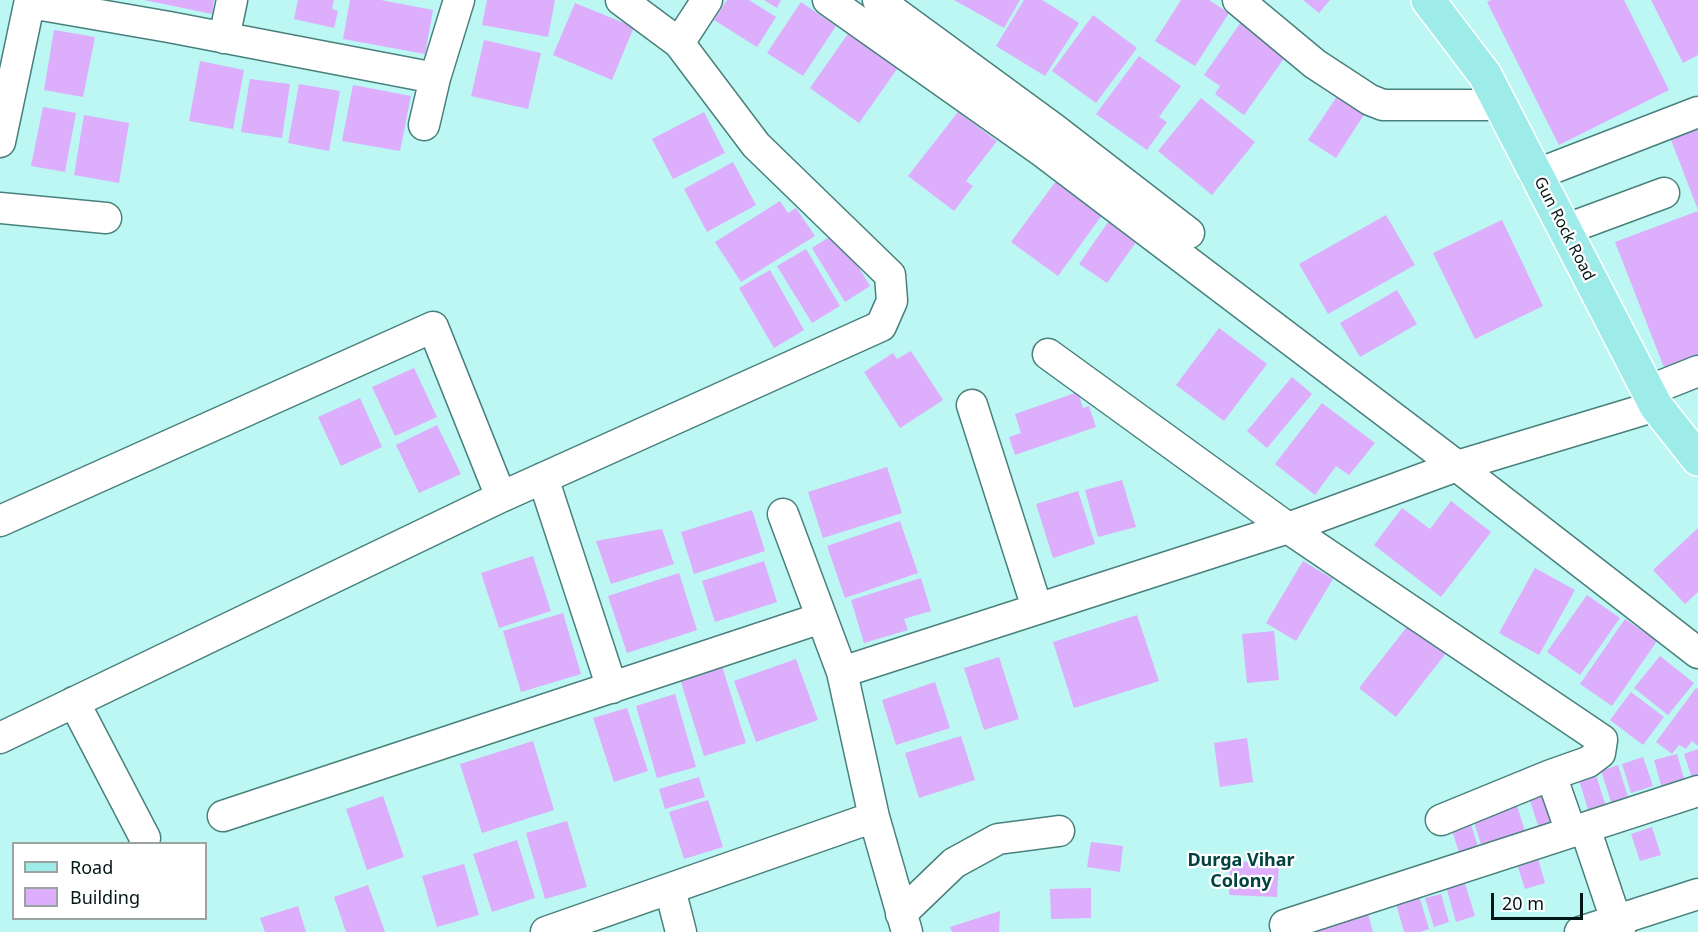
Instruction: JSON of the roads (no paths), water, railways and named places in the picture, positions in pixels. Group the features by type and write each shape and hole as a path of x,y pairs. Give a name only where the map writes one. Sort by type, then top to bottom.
{"main road":[{"name":"Gun Rock Road","path":"1428,0 1485,75 1652,399 1698,459"}],"street":[{"path":"224,38 232,0"},
{"path":"424,125 435,78 459,0"},
{"path":"0,738 501,497 881,326 892,301 890,274 756,145 679,43 621,0"},
{"path":"679,43 707,0"},
{"path":"828,0 1043,152 1457,466 1698,653"},
{"path":"878,0 1053,128 1189,233"},
{"path":"1238,0 1315,64 1370,100 1383,105 1501,105"},
{"path":"0,142 30,2 435,78"},
{"path":"1535,175 1698,112"},
{"path":"1564,230 1664,193"},
{"path":"0,208 106,218"},
{"path":"0,521 434,327 501,497"},
{"path":"1048,354 1288,528 1602,740 1600,753 1588,762 1441,820"},
{"path":"842,672 1288,528 1457,466 1652,399 1698,371"},
{"path":"972,405 1037,608"},
{"path":"543,478 612,688"},
{"path":"783,514 842,672 874,817 904,923"},
{"path":"223,816 821,618"},
{"path":"74,702 145,838"},
{"path":"1551,775 1578,830 1618,926"},
{"path":"1287,932 1285,925 1698,791"},
{"path":"546,932 874,817"},
{"path":"904,923 954,863 998,839 1059,831"},
{"path":"670,889 681,932"},
{"path":"1580,932 1618,926 1698,894"}],"district":[{"name":"Durga Vihar Colony","path":"1241,871"}]}
